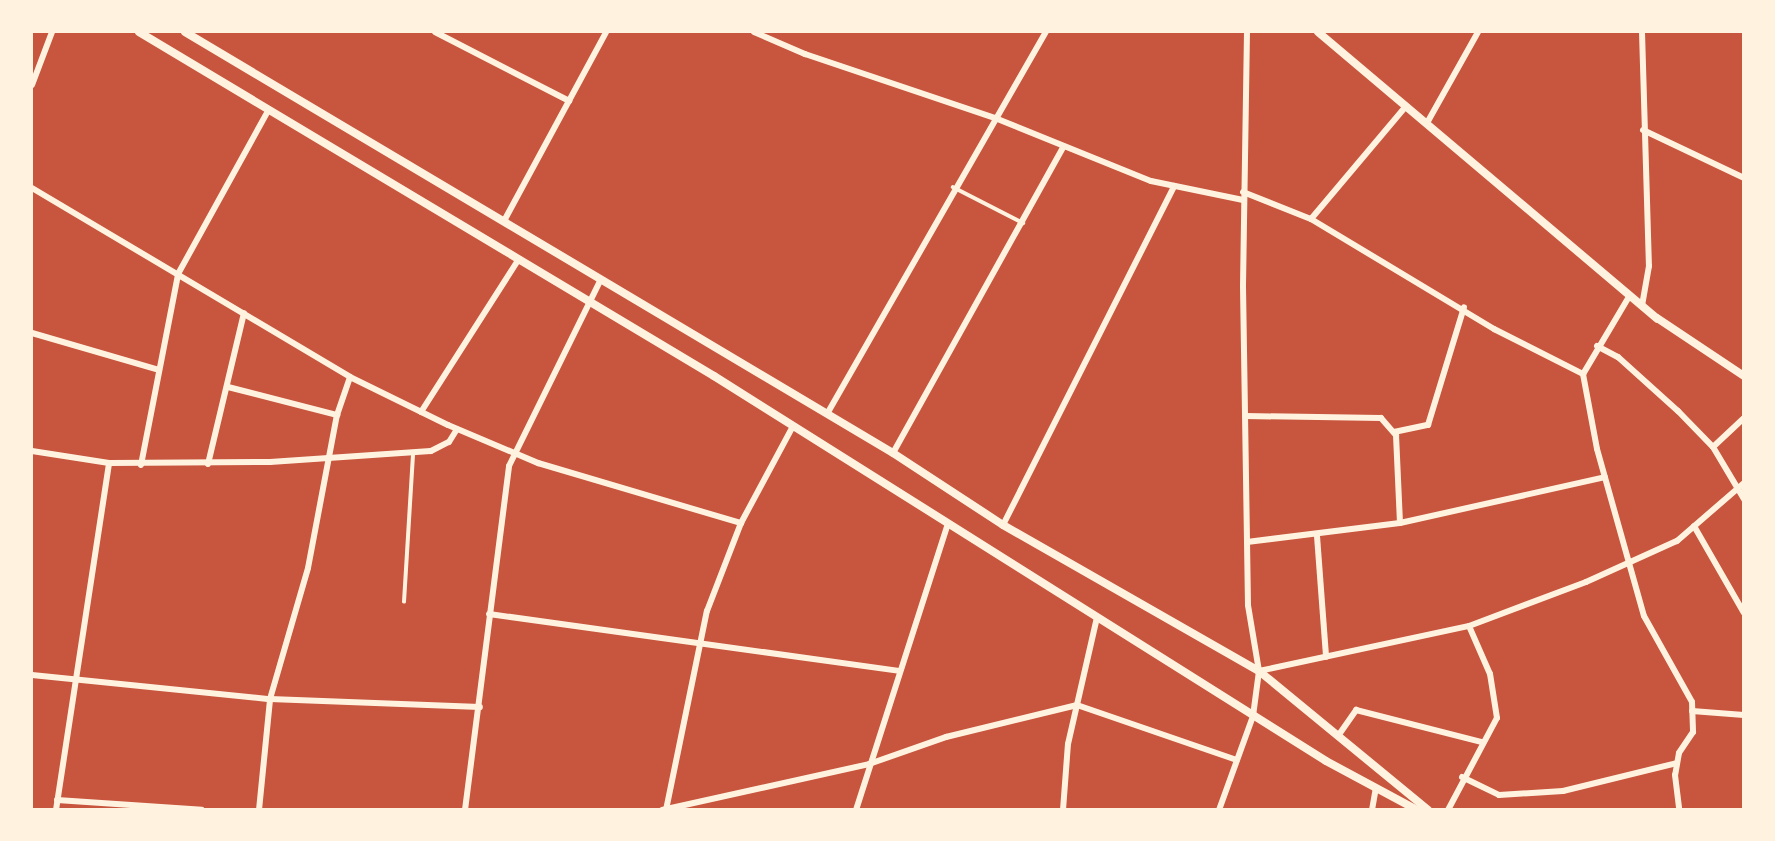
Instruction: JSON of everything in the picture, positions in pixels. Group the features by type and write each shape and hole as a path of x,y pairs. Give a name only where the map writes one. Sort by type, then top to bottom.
{"street":[{"path":"32,85 52,32"},
{"path":"139,32 793,426 1253,716 1417,810"},
{"path":"185,32 893,453 1003,525 1259,671 1428,810"},
{"path":"435,32 569,101"},
{"path":"504,222 606,32"},
{"path":"754,32 804,54 995,118 1174,186 1243,196 1311,219 1464,307 1494,329 1583,374"},
{"path":"769,38 774,32"},
{"path":"827,414 953,187 1046,32"},
{"path":"1219,810 1253,716 1259,671 1248,606 1243,196 1247,32"},
{"path":"1318,32 1642,305 1744,376"},
{"path":"1427,123 1478,32"},
{"path":"1642,32 1649,266 1642,305"},
{"path":"1311,219 1406,106"},
{"path":"141,465 177,274 268,109"},
{"path":"1643,130 1744,178"},
{"path":"893,453 1064,146"},
{"path":"1003,525 1174,186"},
{"path":"32,188 350,377 421,412 457,429 516,450 538,463 741,523"},
{"path":"421,412 519,259"},
{"path":"465,810 509,467 601,279"},
{"path":"1630,295 1597,346 1583,374 1605,477 1644,616 1679,675 1692,711 1693,732 1677,763 1679,810"},
{"path":"1394,432 1429,425 1464,307"},
{"path":"208,464 244,313"},
{"path":"32,334 159,370"},
{"path":"1597,346 1618,357 1713,447 1742,485 1744,499"},
{"path":"259,810 270,699 308,568 337,415 350,377"},
{"path":"228,387 337,415"},
{"path":"1245,416 1381,418 1394,432 1400,523"},
{"path":"1713,447 1744,418"},
{"path":"793,426 741,523 707,611 665,809 869,764 946,737 1077,705 1237,760"},
{"path":"32,451 109,463 208,464 329,455 413,453 449,442 457,429"},
{"path":"56,810 109,463"},
{"path":"1247,542 1317,536 1400,523 1605,477"},
{"path":"1259,671 1469,626 1677,541 1742,485"},
{"path":"856,810 948,523"},
{"path":"1694,526 1744,613"},
{"path":"1317,536 1326,657"},
{"path":"489,614 899,671"},
{"path":"1063,810 1068,744 1097,617"},
{"path":"1448,810 1462,777 1497,718 1490,674 1469,626"},
{"path":"32,675 270,699 480,707"},
{"path":"1338,736 1356,710 1482,742"},
{"path":"1692,711 1744,715"},
{"path":"1462,777 1499,795 1563,791 1677,763"},
{"path":"1372,810 1376,788"},
{"path":"57,800 202,810"}],"lane":[{"path":"953,187 1023,223"},
{"path":"404,602 413,453"}]}
